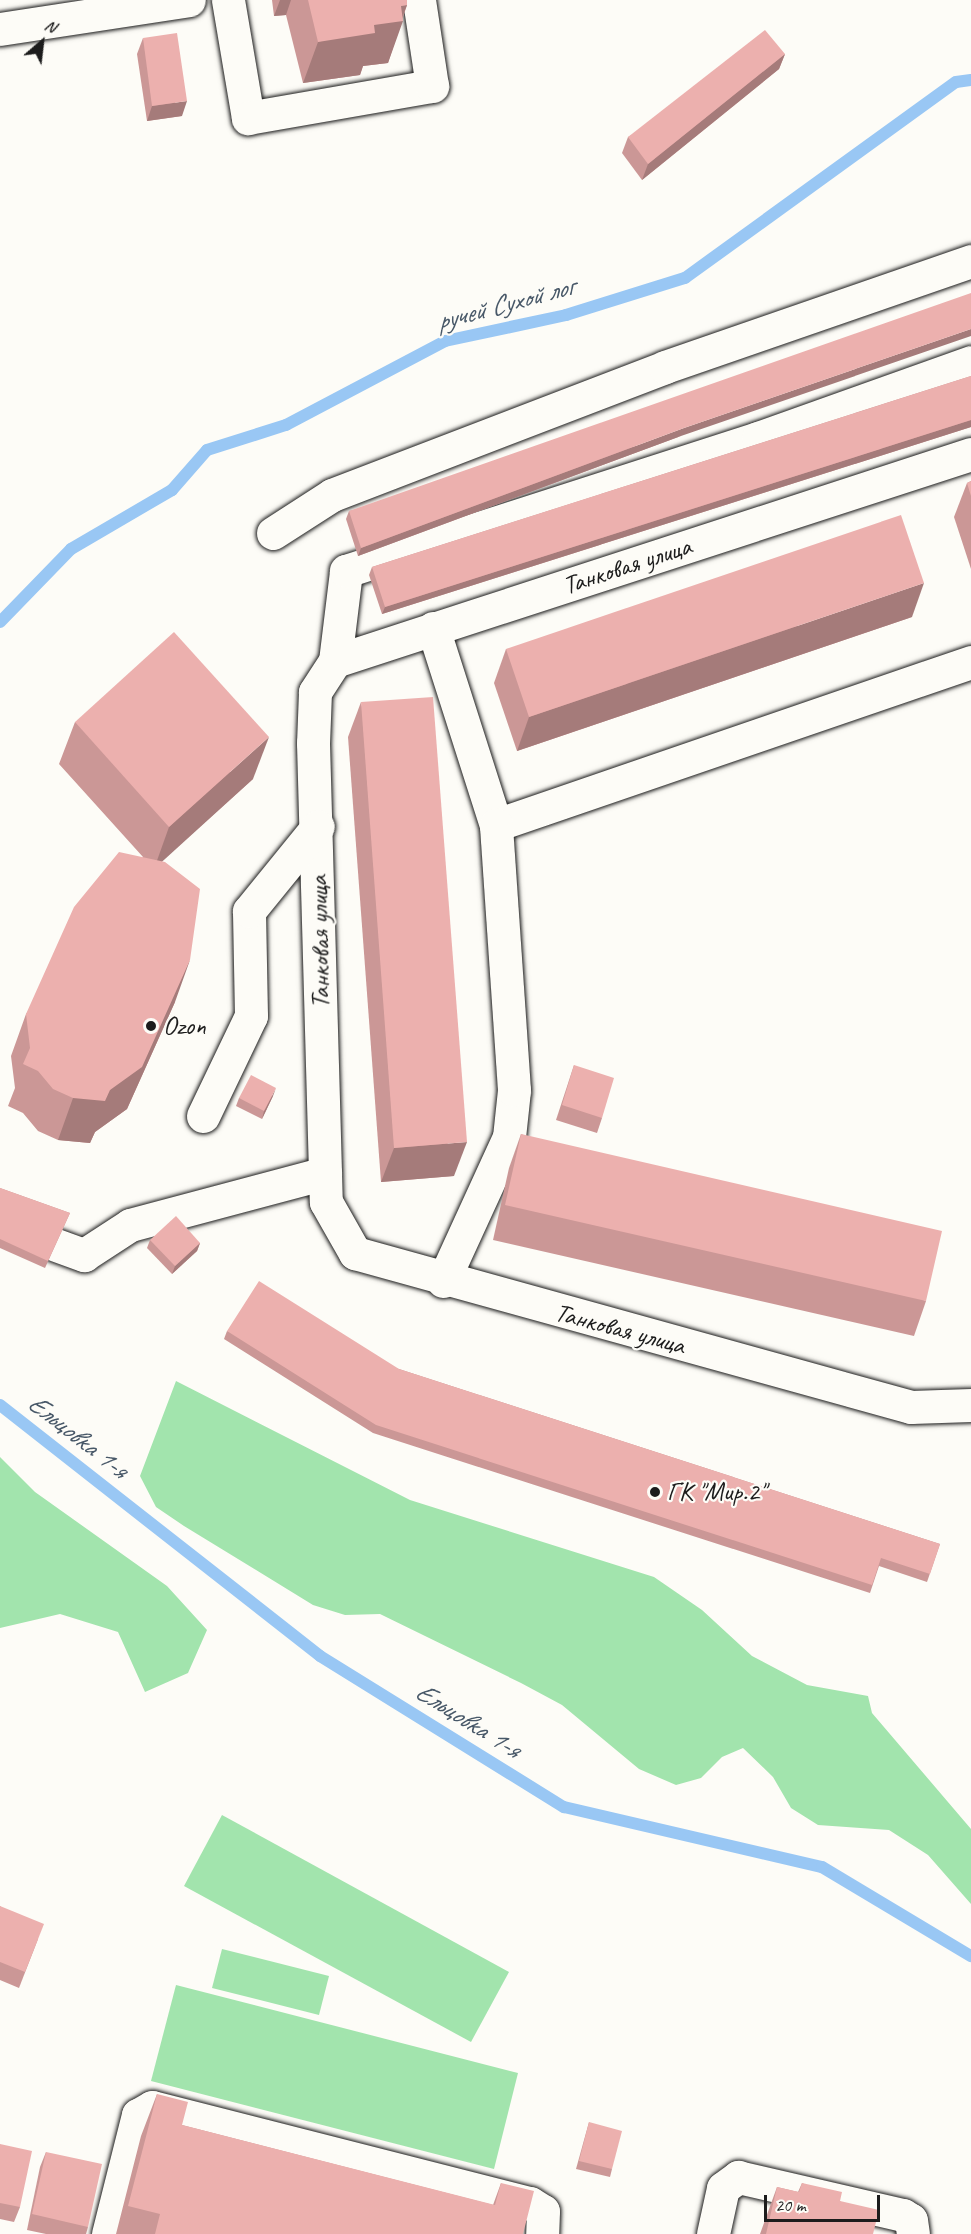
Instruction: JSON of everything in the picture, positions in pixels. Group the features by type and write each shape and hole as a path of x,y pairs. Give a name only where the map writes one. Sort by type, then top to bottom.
{"street":[{"path":"0,29 189,0"},
{"path":"228,0 248,118 432,86 419,0"},
{"path":"273,533 332,495 665,367 971,261"},
{"path":"335,661 346,571 758,438 971,362"},
{"name":"Танковая улица","path":"971,454 335,661 315,692 326,1202 355,1253 443,1281 910,1407 971,1406"},
{"path":"433,628 496,825 514,1090 510,1137 443,1281"},
{"path":"496,825 971,662"},
{"path":"203,1116 251,1016 249,911 318,826"},
{"path":"510,1137 544,1146"},
{"path":"56,1245 84,1255 130,1225 325,1173"},
{"path":"108,2234 138,2115 152,2107 531,2203 543,2211 542,2234"},
{"path":"713,2234 729,2180 816,2195 903,2215 911,2220 913,2234"},
{"path":"808,2230 816,2195"}],"green space":[{"path":"176,1381 410,1500 654,1577 702,1610 752,1656 807,1685 868,1696 872,1713 971,1829 971,1904 928,1855 889,1830 818,1825 791,1808 773,1777 743,1748 722,1757 701,1778 676,1785 639,1769 562,1705 521,1683 380,1614 345,1615 313,1605 184,1526 156,1507 140,1476"},
{"path":"0,1457 35,1492 167,1586 207,1630 188,1673 145,1692 118,1632 60,1614 0,1628"},
{"path":"222,1815 509,1972 471,2042 184,1886"},
{"path":"222,1949 329,1976 319,2015 212,1988"},
{"path":"176,1985 518,2073 494,2169 151,2081"}],"building":[{"path":"308,0 407,0 407,5 401,6 403,21 374,25 375,33 318,42"},
{"path":"765,30 785,54 648,164 628,137"},
{"path":"177,33 187,101 152,106 143,38"},
{"path":"971,293 971,329 684,428 361,548 349,511"},
{"path":"971,376 971,420 385,607 372,567"},
{"path":"971,481 971,496 967,483"},
{"path":"901,515 924,583 529,717 506,649"},
{"path":"174,632 269,737 169,827 75,722"},
{"path":"433,697 467,1142 394,1148 361,702"},
{"path":"119,852 165,862 200,889 190,960 142,1067 110,1090 105,1101 73,1098 53,1089 38,1071 23,1064 30,1048 26,1014 74,907"},
{"path":"574,1065 614,1078 602,1118 562,1105"},
{"path":"251,1075 276,1088 264,1111 239,1098"},
{"path":"521,1134 942,1231 926,1301 505,1205"},
{"path":"0,1188 70,1213 48,1261 0,1239"},
{"path":"176,1216 200,1243 175,1266 150,1240"},
{"name":"ГК \"Мир.2\"","path":"259,1281 399,1369 940,1544 930,1574 881,1558 872,1585 376,1425 227,1331"},
{"path":"0,1906 44,1924 25,1972 0,1962"},
{"path":"157,2094 188,2102 182,2125 495,2205 501,2183 534,2191 523,2234 155,2234 160,2214 128,2206"},
{"path":"589,2122 622,2131 612,2169 579,2161"},
{"path":"0,2144 32,2151 20,2207 0,2203"},
{"path":"46,2152 102,2164 88,2227 32,2214"},
{"path":"802,2183 842,2192 840,2201 879,2210 873,2234 766,2234 777,2187 799,2192"}],"waterway":[{"name":"ручей Сухой лог","path":"0,622 71,549 172,490 207,450 286,425 445,341 566,315 685,278 956,82 971,80"},
{"name":"Ельцовка 1-я","path":"0,1405 320,1656 564,1807 822,1867 971,1956"}],"place":[{"name":"Ozon","path":"151,1026"},
{"name":"ГК \"Мир.2\"","path":"655,1492"}]}
